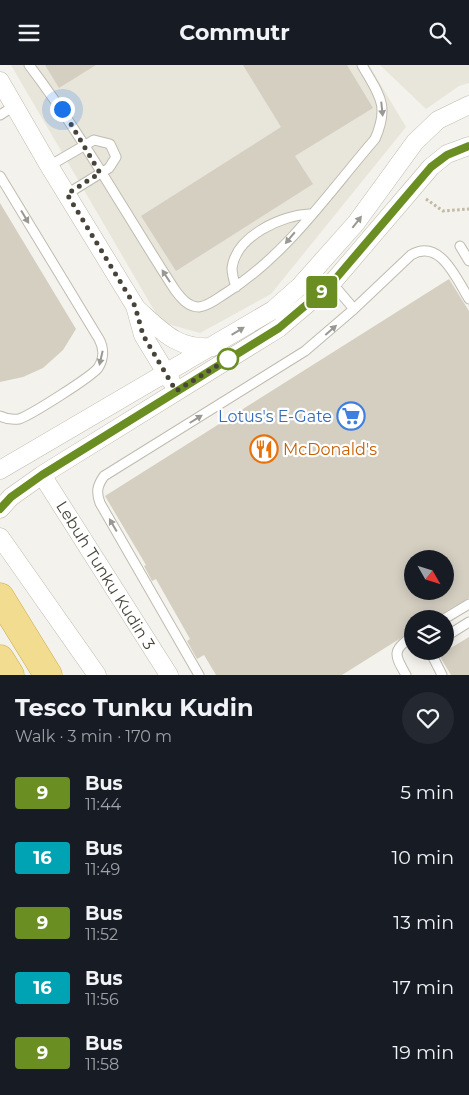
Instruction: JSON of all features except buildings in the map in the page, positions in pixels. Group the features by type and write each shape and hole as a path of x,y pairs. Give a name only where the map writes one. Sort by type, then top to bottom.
{"highway":[{"path":"0,597 48,675"},
{"path":"30,646 59,675"},
{"path":"0,659 10,675"}],"street":[{"path":"0,81 7,111 49,166 135,306 143,335 176,391"},
{"path":"0,470 214,347 273,310 300,286 356,223 415,142 438,120 469,105"},
{"path":"0,509 11,497 42,475 279,328 332,283 431,167 447,155 469,146"},
{"path":"135,306 177,342 194,347 214,347"},
{"name":"Lebuh Tunku Kudin 3","path":"42,475 169,675"},
{"path":"0,537 97,675"}],"lane":[{"path":"29,65 62,109 100,173 182,300 198,307 208,305 236,287 273,258 375,139 382,122 383,105 362,65"},
{"path":"49,166 94,140 105,141 115,151 114,163 67,194"},
{"path":"0,176 99,339 103,353 99,367 91,375 19,419 0,416"},
{"path":"236,287 232,270 235,257 245,242 288,216 310,214"},
{"path":"460,246 469,261"},
{"path":"199,675 97,494 98,484 104,476 305,351 420,249 430,250 441,257 469,299"},
{"path":"332,283 354,309"},
{"path":"454,613 469,604"},
{"path":"454,631 469,622"},
{"path":"404,642 396,651 396,658 406,675"},
{"path":"434,660 442,675"}],"path":[{"path":"412,189 443,211 469,209"}],"shaded area":[{"path":"11,65 369,65 406,127 271,294 200,333 161,322"},
{"path":"380,65 469,65 469,83 459,86 426,109"}],"bus line":[{"name":"9","path":"0,509 11,497 42,475 279,328 332,283 431,167 447,155 469,146"}],"place":[{"name":"Lotus's E-Gate","path":"351,416"},
{"name":"McDonald's","path":"264,449"}],"route":[{"path":"62,109 100,173 67,194 135,306 143,335 176,391 235,355 228,359"}]}
